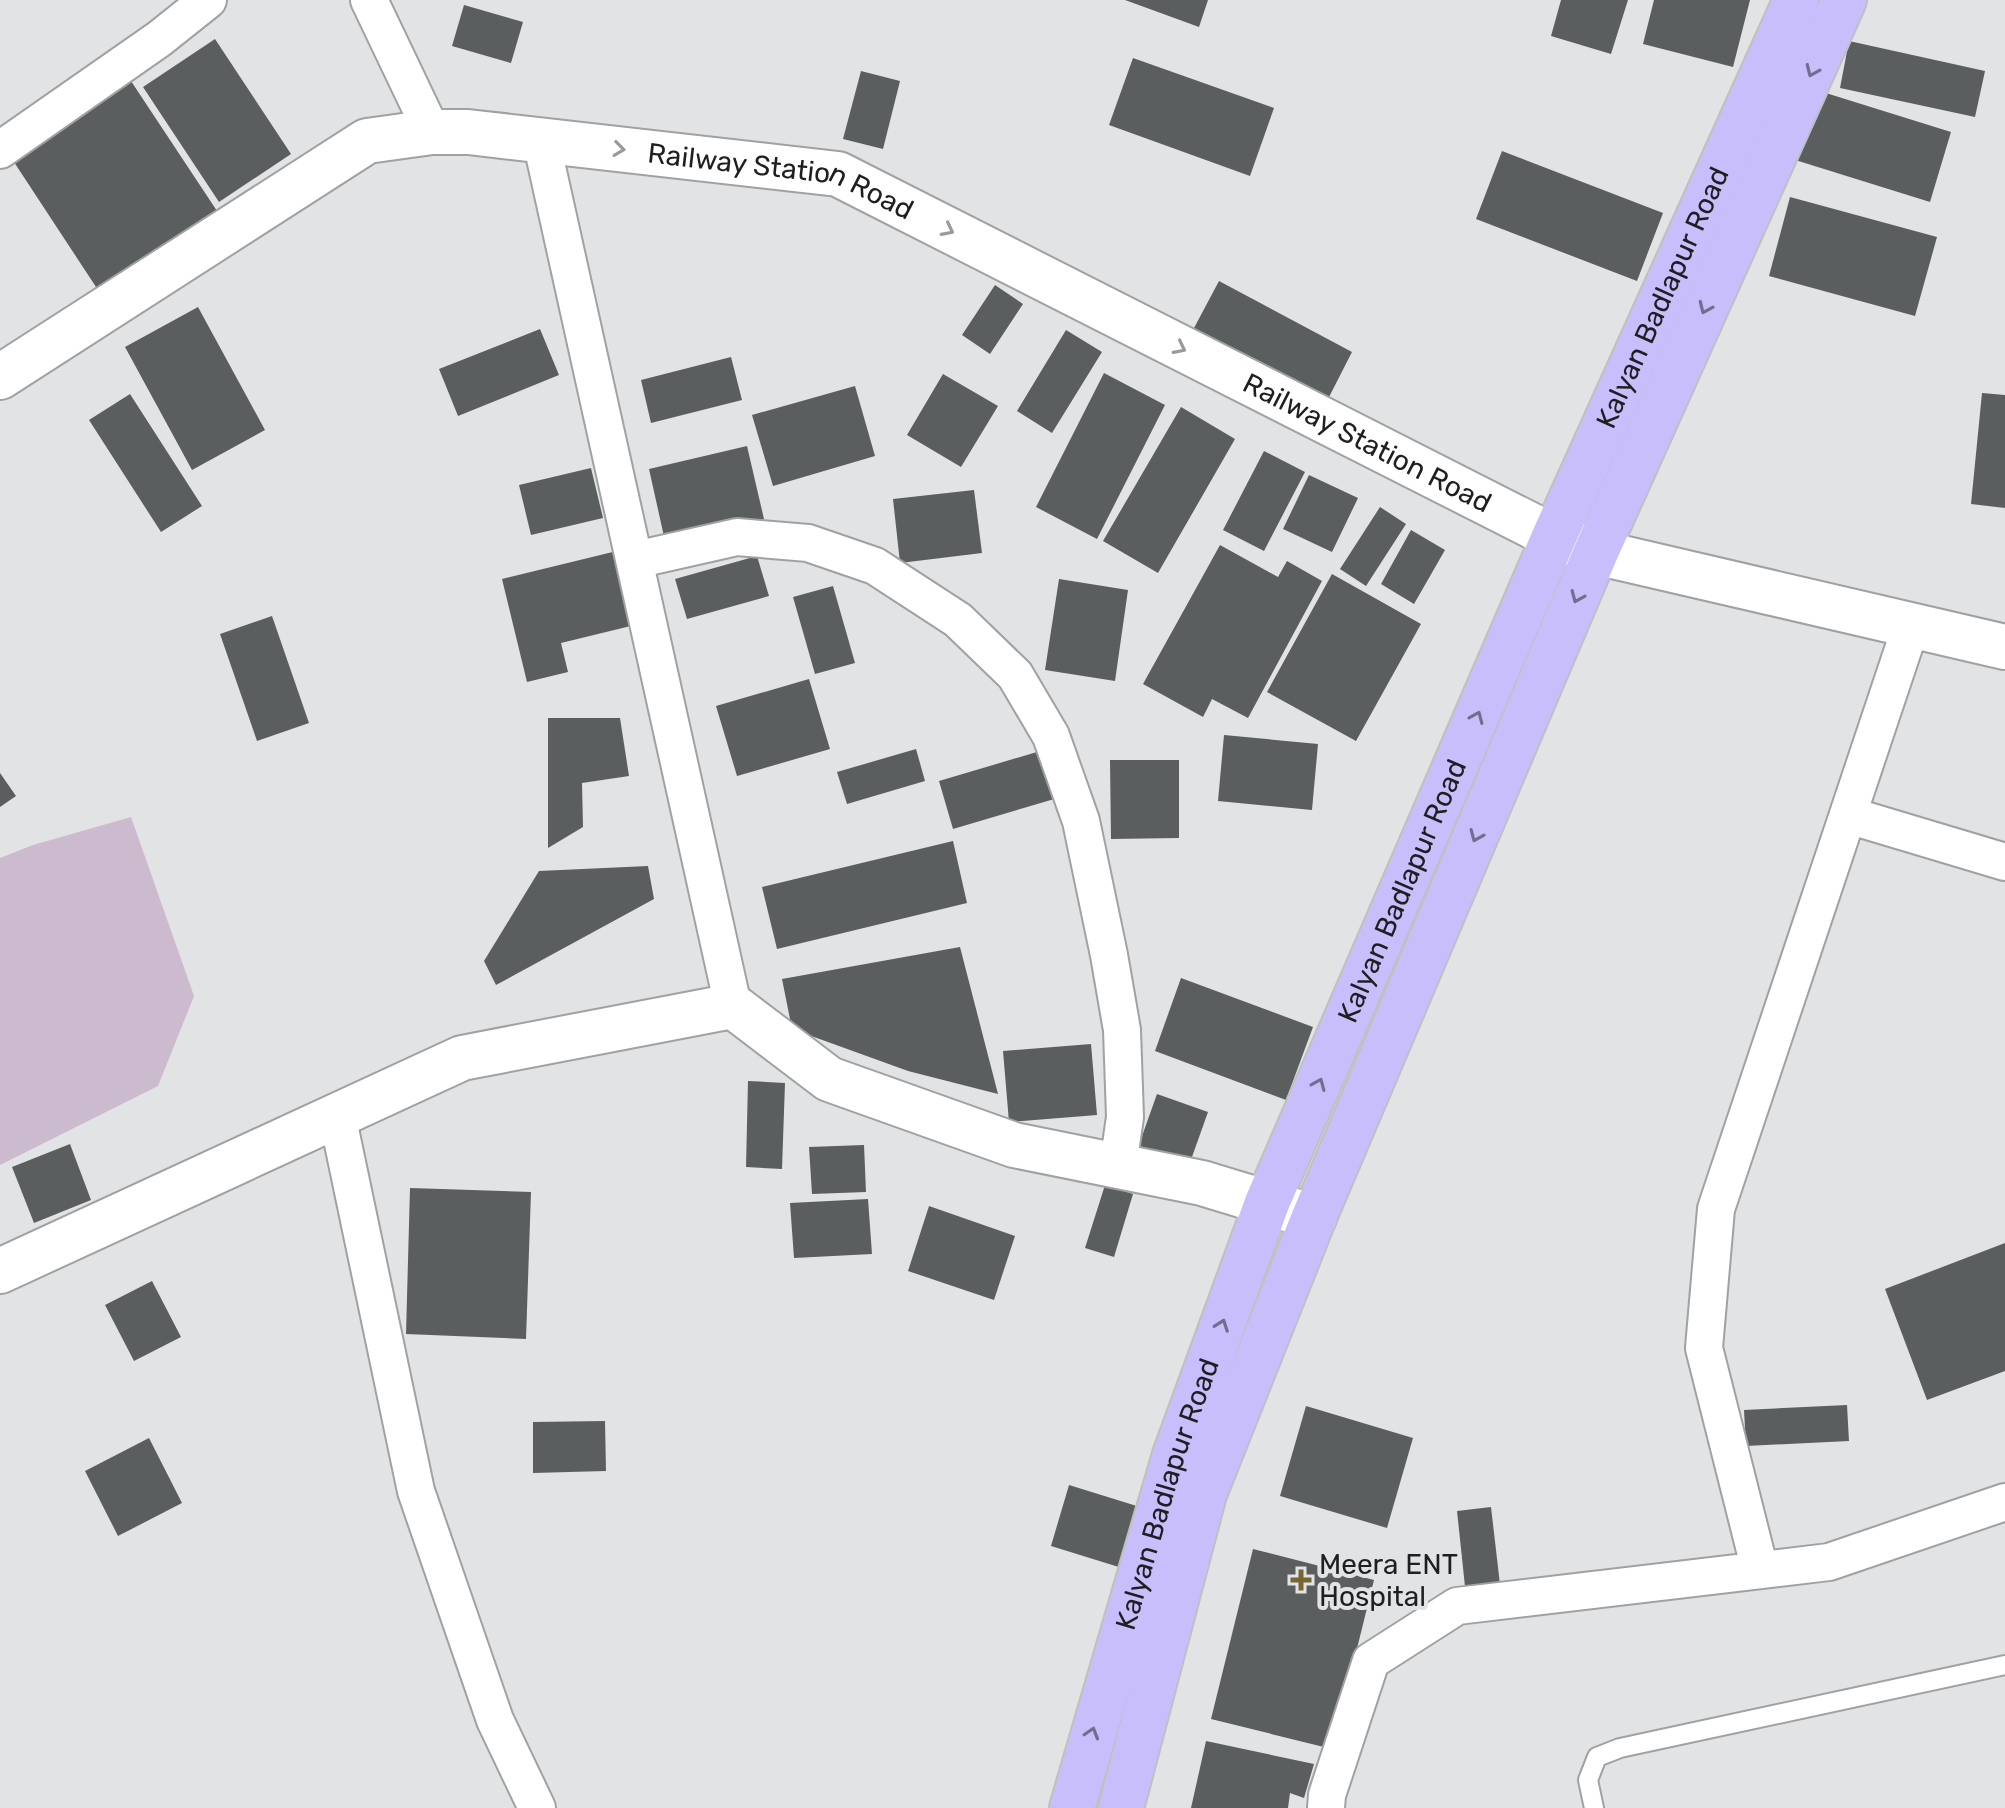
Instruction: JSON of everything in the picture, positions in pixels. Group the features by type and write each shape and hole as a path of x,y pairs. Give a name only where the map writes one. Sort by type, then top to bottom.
{"main road":[{"name":"Kalyan Badlapur Road","path":"1072,1808 1175,1455 1267,1203 1554,537 1796,0"},
{"name":"Kalyan Badlapur Road","path":"1121,1808 1204,1494 1314,1217 1596,552 1844,0"}],"street":[{"path":"0,150 159,39 208,0"},
{"path":"369,0 432,132"},
{"name":"Railway Station Road","path":"0,377 367,141 432,132 468,132 838,174 1554,537 1596,552 2005,647"},
{"path":"541,140 733,1006 829,1079 1014,1145 1202,1183 1314,1217"},
{"path":"635,560 737,537 808,543 875,566 958,620 1015,675 1051,736 1081,821 1122,1030 1125,1117 1118,1166"},
{"path":"1760,1570 1704,1348 1716,1209 1911,626"},
{"path":"1848,815 2005,862"},
{"path":"0,1271 462,1058 733,1006"},
{"path":"337,1115 416,1491 495,1720 537,1808"},
{"path":"1326,1808 1327,1795 1371,1661 1457,1606 1829,1562 2005,1502"}],"lane":[{"path":"1594,1808 1588,1780 1597,1757 1620,1748 2005,1665"}],"shaded area":[{"path":"131,817 194,996 158,1086 0,1165 0,858 33,845"}],"building":[{"path":"1125,0 1208,0 1199,27"},
{"path":"1561,0 1628,0 1611,54 1551,36"},
{"path":"1654,0 1750,0 1733,67 1643,44"},
{"path":"464,5 523,22 511,63 452,46"},
{"path":"215,39 291,154 219,202 143,87"},
{"path":"1849,41 1985,71 1975,117 1840,88"},
{"path":"1133,58 1274,108 1250,176 1109,125"},
{"path":"861,71 900,81 883,149 843,139"},
{"path":"129,78 217,211 98,290 10,156"},
{"path":"1813,89 1951,132 1930,202 1792,159"},
{"path":"1502,151 1663,213 1637,281 1476,219"},
{"path":"1790,197 1937,237 1915,316 1769,276"},
{"path":"1219,281 1352,352 1328,399 1194,328"},
{"path":"995,285 1023,304 990,354 962,335"},
{"path":"198,307 265,430 192,470 125,347"},
{"path":"540,329 559,375 458,416 439,369"},
{"path":"1066,330 1102,352 1052,433 1017,411"},
{"path":"731,357 742,400 651,423 641,380"},
{"path":"1104,373 1165,405 1097,539 1036,507"},
{"path":"943,374 998,406 961,467 907,435"},
{"path":"855,386 875,456 773,486 752,415"},
{"path":"1982,393 2005,395 2005,508 1971,504"},
{"path":"130,394 202,506 161,532 89,420"},
{"path":"1181,407 1235,439 1158,573 1103,541"},
{"path":"747,446 764,519 665,541 649,469"},
{"path":"1264,451 1305,472 1264,551 1223,530"},
{"path":"591,468 603,518 531,535 519,485"},
{"path":"1309,475 1358,498 1332,552 1283,529"},
{"path":"974,490 982,553 900,563 893,499"},
{"path":"1380,507 1406,524 1366,586 1340,569"},
{"path":"1411,530 1445,550 1414,604 1381,584"},
{"path":"1220,545 1278,577 1287,561 1322,581 1248,718 1212,699 1203,717 1143,684"},
{"path":"625,549 643,623 561,643 568,672 527,682 502,579"},
{"path":"757,556 769,596 687,619 675,579"},
{"path":"1332,574 1421,624 1356,741 1267,692"},
{"path":"1059,579 1128,590 1115,681 1045,670"},
{"path":"833,586 855,663 815,674 793,597"},
{"path":"272,616 309,723 257,741 220,634"},
{"path":"809,679 830,749 737,776 716,706"},
{"path":"548,718 620,718 629,776 582,783 583,827 548,848"},
{"path":"1224,735 1318,744 1312,810 1218,801"},
{"path":"916,749 925,781 847,804 837,772"},
{"path":"1047,749 1061,797 953,829 939,781"},
{"path":"1110,760 1179,760 1179,838 1111,839"},
{"path":"0,773 16,796 0,807"},
{"path":"953,841 967,903 777,949 762,887"},
{"path":"648,866 654,899 496,985 484,961 539,871"},
{"path":"960,947 998,1094 908,1071 792,1029 782,979"},
{"path":"1181,978 1313,1027 1286,1100 1155,1051"},
{"path":"1091,1044 1097,1115 1009,1122 1003,1051"},
{"path":"748,1081 785,1083 782,1169 746,1167"},
{"path":"1157,1094 1208,1112 1187,1171 1136,1153"},
{"path":"70,1144 91,1200 34,1223 12,1167"},
{"path":"864,1145 866,1192 812,1194 809,1147"},
{"path":"1105,1185 1133,1194 1114,1257 1085,1248"},
{"path":"410,1188 531,1192 526,1339 406,1334"},
{"path":"868,1199 872,1254 794,1258 790,1203"},
{"path":"929,1206 1015,1236 994,1300 908,1271"},
{"path":"2005,1243 2005,1371 1927,1400 1885,1289"},
{"path":"152,1281 181,1337 134,1361 105,1305"},
{"path":"1847,1405 1849,1441 1746,1446 1744,1410"},
{"path":"1306,1406 1413,1438 1387,1528 1280,1496"},
{"path":"605,1421 606,1471 533,1473 533,1422"},
{"path":"149,1438 182,1503 118,1536 85,1471"},
{"path":"1069,1485 1140,1507 1122,1568 1051,1546"},
{"path":"1491,1507 1501,1593 1466,1596 1457,1511"},
{"path":"1253,1549 1374,1580 1332,1749 1211,1719"},
{"path":"1206,1741 1314,1764 1304,1798 1290,1793 1288,1808 1191,1808"}],"place":[{"name":"Meera ENT Hospital","path":"1301,1580"}]}
